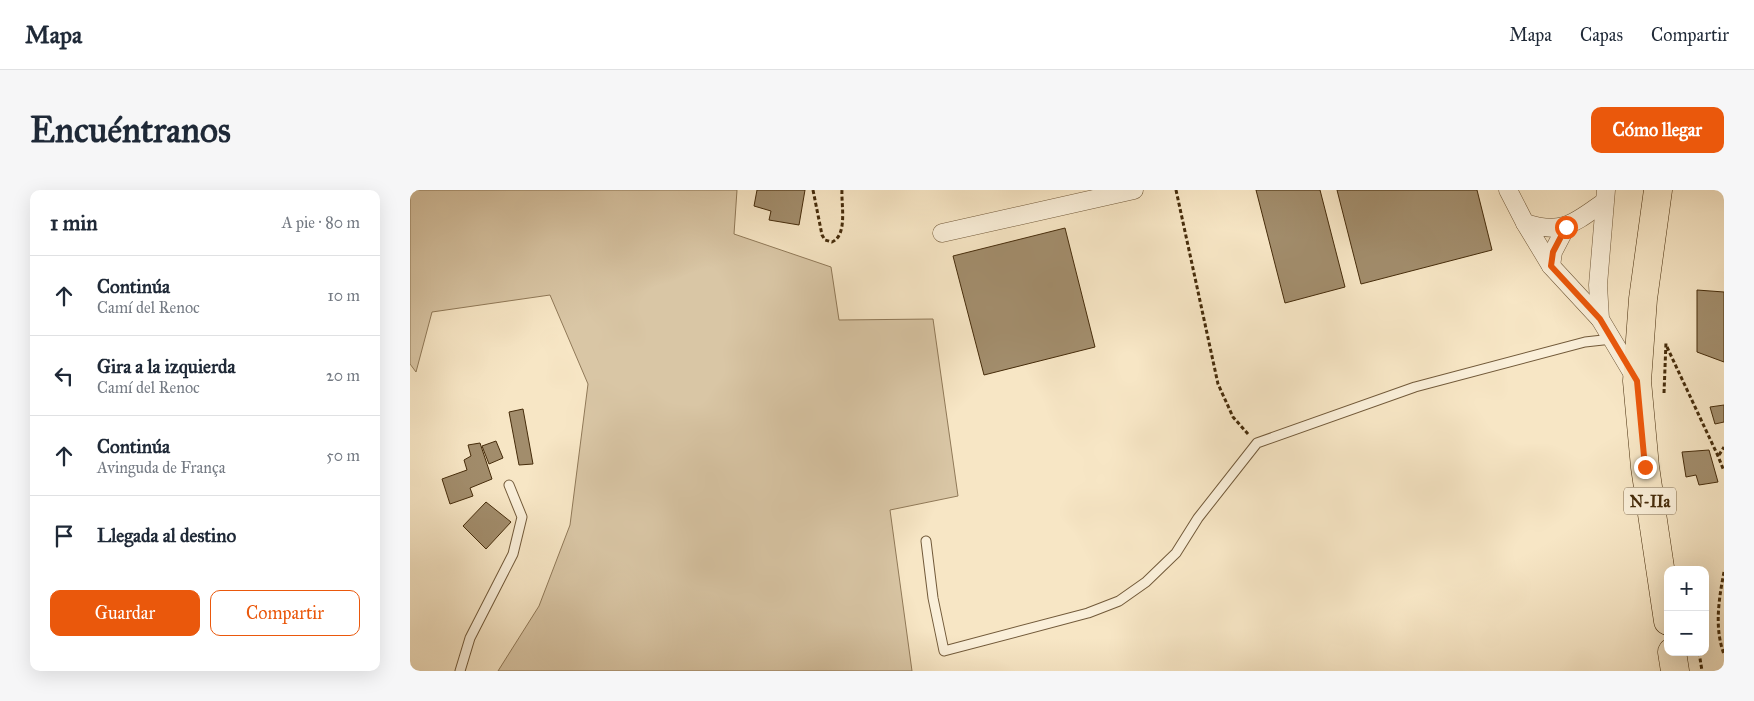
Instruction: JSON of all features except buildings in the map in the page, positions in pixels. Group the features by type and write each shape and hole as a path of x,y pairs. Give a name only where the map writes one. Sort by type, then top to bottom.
{"main road":[{"name":"N-IIa","path":"1658,190 1643,299 1637,381 1645,467 1667,611"},
{"path":"1673,656 1675,671"}],"street":[{"path":"942,233 1134,190"},
{"path":"1508,190 1524,223 1551,266 1600,319 1637,381"},
{"path":"1524,223 1541,228 1566,227 1578,220 1605,196"},
{"path":"1600,319 1598,285 1605,196"},
{"path":"1551,266 1553,252 1566,227"}],"lane":[{"path":"926,541 932,598 944,651 1011,632 1088,614 1119,601 1146,582 1176,553 1198,518 1257,443 1415,387 1586,342 1612,339"},
{"path":"460,671 470,638 513,554 522,517 509,485"}],"path":[{"path":"813,190 822,235 825,240 832,242 838,238 842,229 842,190"},
{"path":"1176,190 1218,384 1233,417 1257,443"},
{"path":"1664,337 1666,346 1724,471"},
{"path":"1664,399 1666,346"},
{"path":"1718,456 1724,447"},
{"path":"1724,572 1719,592 1720,635 1724,654"},
{"path":"1700,656 1702,671"}],"shaded area":[{"path":"410,190 737,190 734,234 831,267 839,320 933,319 958,496 890,510 912,671 498,671 539,606 570,525 588,384 550,295 432,312 416,372 410,364"}],"route":[{"path":"1566,227 1553,252 1551,266 1600,319 1637,381 1645,467"}]}
